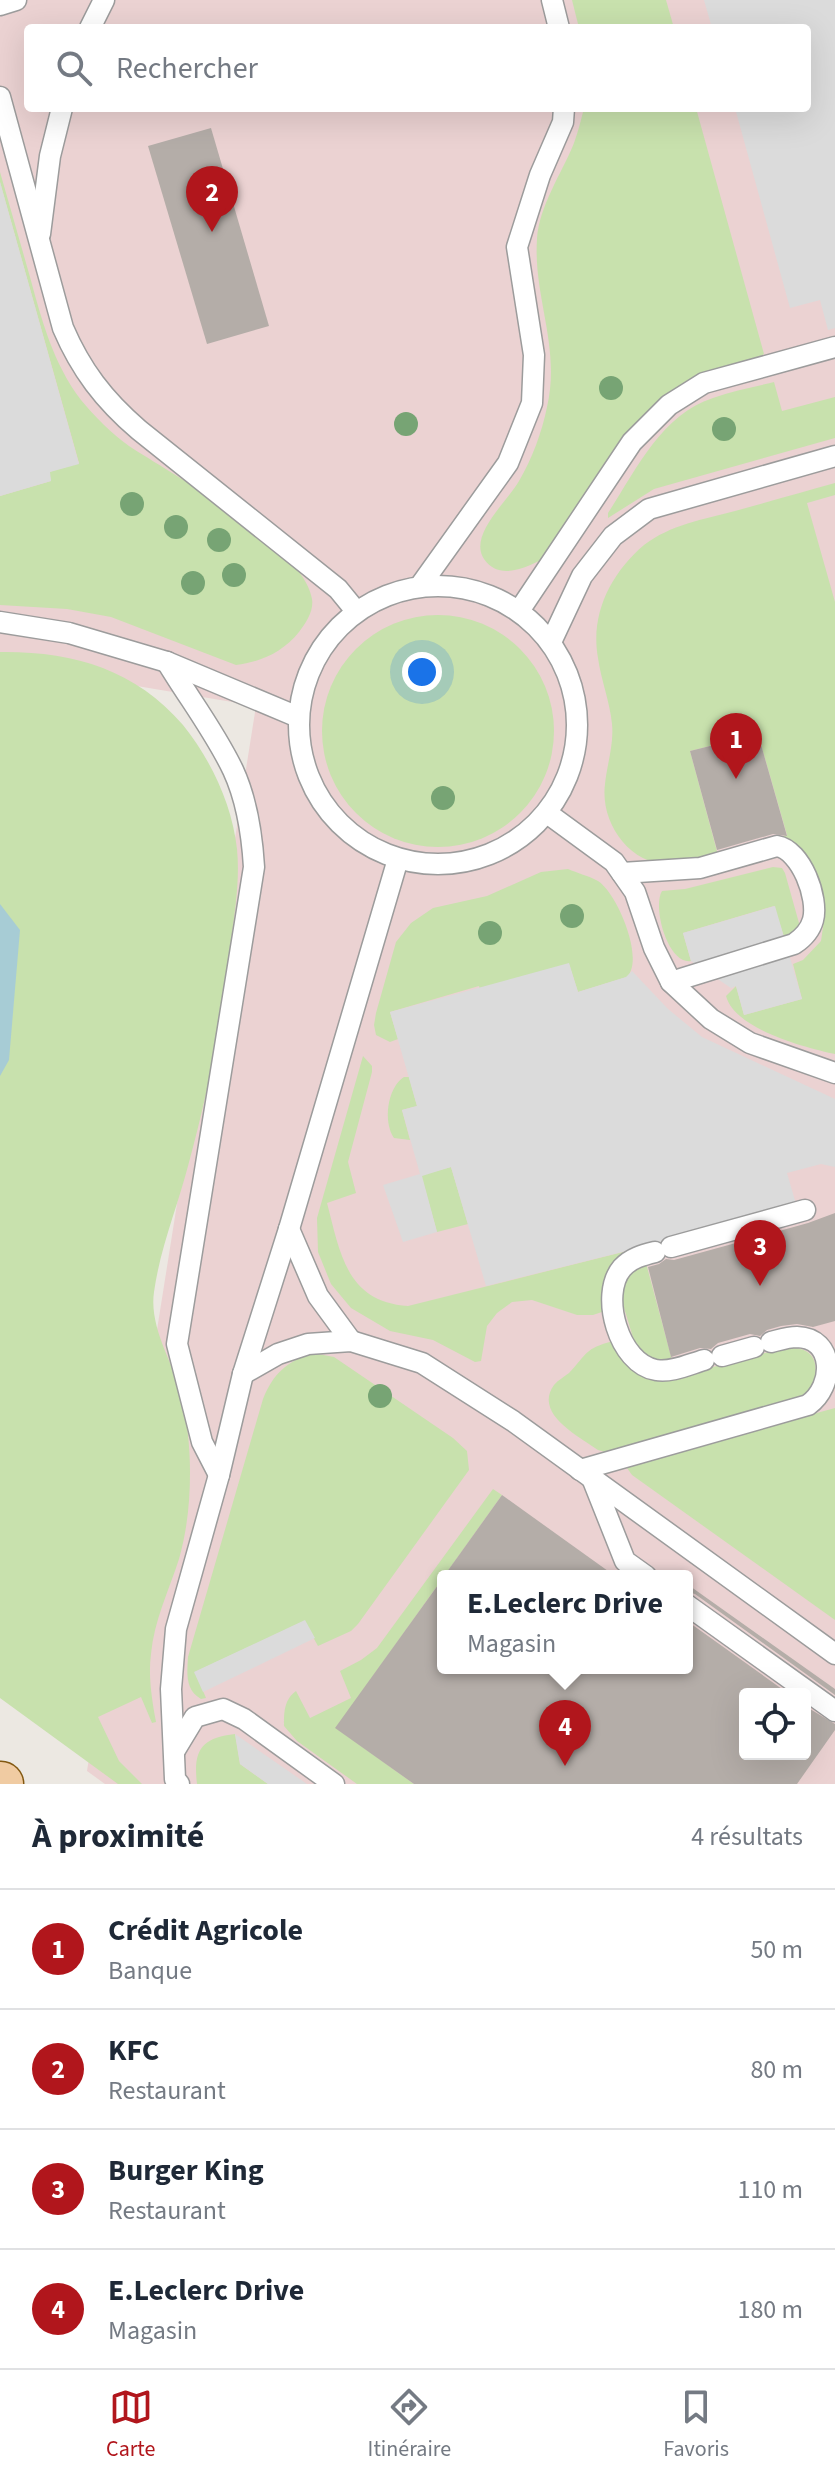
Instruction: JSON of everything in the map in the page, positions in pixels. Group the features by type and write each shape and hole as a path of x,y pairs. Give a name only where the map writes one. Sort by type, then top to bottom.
{"lane":[{"path":"0,5 16,0"},
{"path":"92,24 104,0"},
{"path":"552,0 558,24"},
{"path":"0,97 63,328 92,384 113,409 338,589 356,611"},
{"path":"39,246 50,156 61,112"},
{"path":"420,586 508,463 532,403 534,355 517,247 540,175 563,122 564,112"},
{"path":"519,611 632,442 669,405 704,383 835,347"},
{"path":"551,642 582,576 613,536 649,509 835,456"},
{"path":"454,585 488,594 519,611 551,642 569,674 577,710 577,747 566,781 547,813 523,836 495,853 453,863 430,864 398,859 369,847 344,828 324,805 308,778 300,748 298,717 303,687 315,657 332,632 356,611 386,594 420,586 454,585"},
{"path":"0,622 69,633 167,662 298,717"},
{"path":"167,662 233,770 246,808 254,867 177,1344 202,1442 219,1475"},
{"path":"547,813 614,862 635,892 654,948 671,982 711,1019 750,1043 835,1073"},
{"path":"622,873 700,868 777,846 794,854 805,873 813,904 813,919 806,935 794,944 671,982"},
{"path":"179,1784 175,1779 171,1689 176,1629 219,1475 243,1374 398,859"},
{"path":"586,1474 808,1405 820,1398 827,1388 831,1364 826,1353 814,1342 799,1337 669,1370 656,1370 643,1365 623,1346 612,1304 616,1279 629,1261 805,1210"},
{"path":"289,1229 318,1296 351,1341"},
{"path":"243,1374 278,1354 308,1344 351,1341 422,1363 513,1421 835,1654"},
{"path":"586,1474 625,1561 638,1570"},
{"path":"693,1609 835,1711"},
{"path":"175,1750 195,1717 223,1709 244,1719 334,1784"}],"shaded area":[{"path":"0,0 835,0 835,1784 105,1784 87,1771 256,706 0,663"},
{"path":"704,0 835,0 835,328 828,330 820,300 790,308 736,112 811,112 811,24 711,24"},
{"path":"0,182 79,464 50,472 51,481 0,496"},
{"path":"775,906 802,999 744,1015 736,986 731,988 691,961 683,933"},
{"path":"569,963 578,992 626,977 632,971 668,1009 702,1037 835,1099 835,1167 821,1164 787,1173 796,1204 486,1286 451,1167 422,1176 437,1232 403,1242 383,1185 420,1174 402,1110 417,1106 390,1012"},
{"path":"305,1620 315,1638 203,1692 194,1672"},
{"path":"235,1734 307,1784 268,1784 240,1764"}],"green space":[{"path":"572,0 666,0 673,24 578,24"},
{"path":"583,112 697,112 764,354 752,362 668,395 550,555 516,570 499,570 484,559 480,550 481,540 491,518 514,489 528,464 547,407 551,364 539,281 537,239 546,202 574,143"},
{"path":"0,172 50,341 63,371 81,400 129,446 204,493 262,535 304,578 312,599 309,617 293,639 271,655 236,665 111,617 67,609 0,605 0,496 51,481 49,472 79,463 0,182"},
{"path":"774,382 782,411 835,397 835,438 654,489 608,518 608,513 640,462 679,417 713,398"},
{"path":"835,483 835,495 807,503 835,602 835,1054 806,1047 756,1027 732,1008 726,996 736,986 744,1015 802,999 793,964 803,960 821,941 824,920 805,857 777,838 787,835 758,734 690,751 718,855 670,864 642,857 620,839 607,813 605,784 612,724 596,642 600,610 613,581 632,556 654,538 688,524"},
{"path":"438,615 461,617 482,624 520,649 545,687 552,708 552,754 545,775 520,813 482,838 461,845 438,847 415,845 394,838 356,813 331,775 324,754 322,731 324,708 331,687 356,649 394,624 415,617"},
{"path":"0,652 52,655 100,667 123,677 164,706 183,725 211,768 225,799 237,849 235,907 214,1055 154,1292 158,1331 183,1403 190,1473 188,1516 182,1548 159,1618 150,1662 156,1722 152,1723 141,1697 98,1717 119,1761 142,1784 118,1784 0,1698"},
{"path":"773,867 782,868 785,873 799,923 798,931 785,940 774,906 683,933 691,961 675,954 661,921 659,899 662,891 685,889"},
{"path":"568,869 598,881 613,899 631,942 632,968 627,977 578,992 569,964 488,1017 479,986 390,1012 398,1039 390,1042 376,1035 376,1013 396,942 411,923 433,908 487,896 541,872"},
{"path":"363,1056 372,1066 372,1072 348,1162 356,1193 327,1203 342,1256 359,1285 387,1302 408,1306 631,1250 606,1284 605,1311 577,1315 532,1300 512,1302 497,1313 487,1326 481,1361 475,1362 433,1340 390,1331 351,1308 331,1284 318,1252 317,1218"},
{"path":"404,1077 409,1077 417,1106 402,1110 410,1140 394,1138 388,1115 390,1097"},
{"path":"451,1167 468,1224 437,1232 421,1175"},
{"path":"646,1263 672,1360 661,1362 648,1357 635,1344 621,1298 626,1277"},
{"path":"613,1341 626,1363 647,1376 665,1380 783,1348 802,1349 813,1357 815,1363 813,1389 803,1396 605,1452 561,1424 549,1406 549,1396 554,1385 587,1352"},
{"path":"313,1353 334,1357 453,1438 467,1451 469,1470 351,1631 318,1646 304,1621 195,1672 206,1698 201,1699 190,1686 188,1657 263,1399 271,1382 282,1370"},
{"path":"835,1408 835,1620 632,1475 627,1468 631,1464"},
{"path":"493,1489 502,1495 449,1570 437,1570 437,1586 336,1728 414,1784 357,1784 297,1741 284,1726 287,1702 296,1691 310,1718 351,1698 340,1671 377,1648"},
{"path":"235,1734 240,1764 268,1784 197,1784 196,1762 202,1748 214,1739"}],"water":[{"path":"0,904 20,930 9,1060 0,1076"}],"building":[{"path":"211,128 269,326 207,344 148,146"},
{"path":"758,734 787,836 773,834 717,850 690,751"},
{"path":"835,1213 835,1321 813,1327 797,1324 781,1326 767,1330 760,1336 750,1334 718,1343 711,1349 700,1348 671,1357 648,1267 666,1259 674,1260"},
{"path":"502,1495 607,1570 448,1570"},
{"path":"437,1586 437,1674 693,1674 693,1625 781,1688 739,1688 739,1760 811,1760 811,1710 835,1724 835,1730 797,1784 414,1784 335,1728"},
{"path":"693,1588 835,1689 835,1695 695,1594"}],"place":[{"name":"KFC","path":"212,232"},
{"name":"Crédit Agricole","path":"736,779"},
{"name":"Burger King","path":"760,1286"},
{"name":"E.Leclerc Drive","path":"565,1766"}]}
